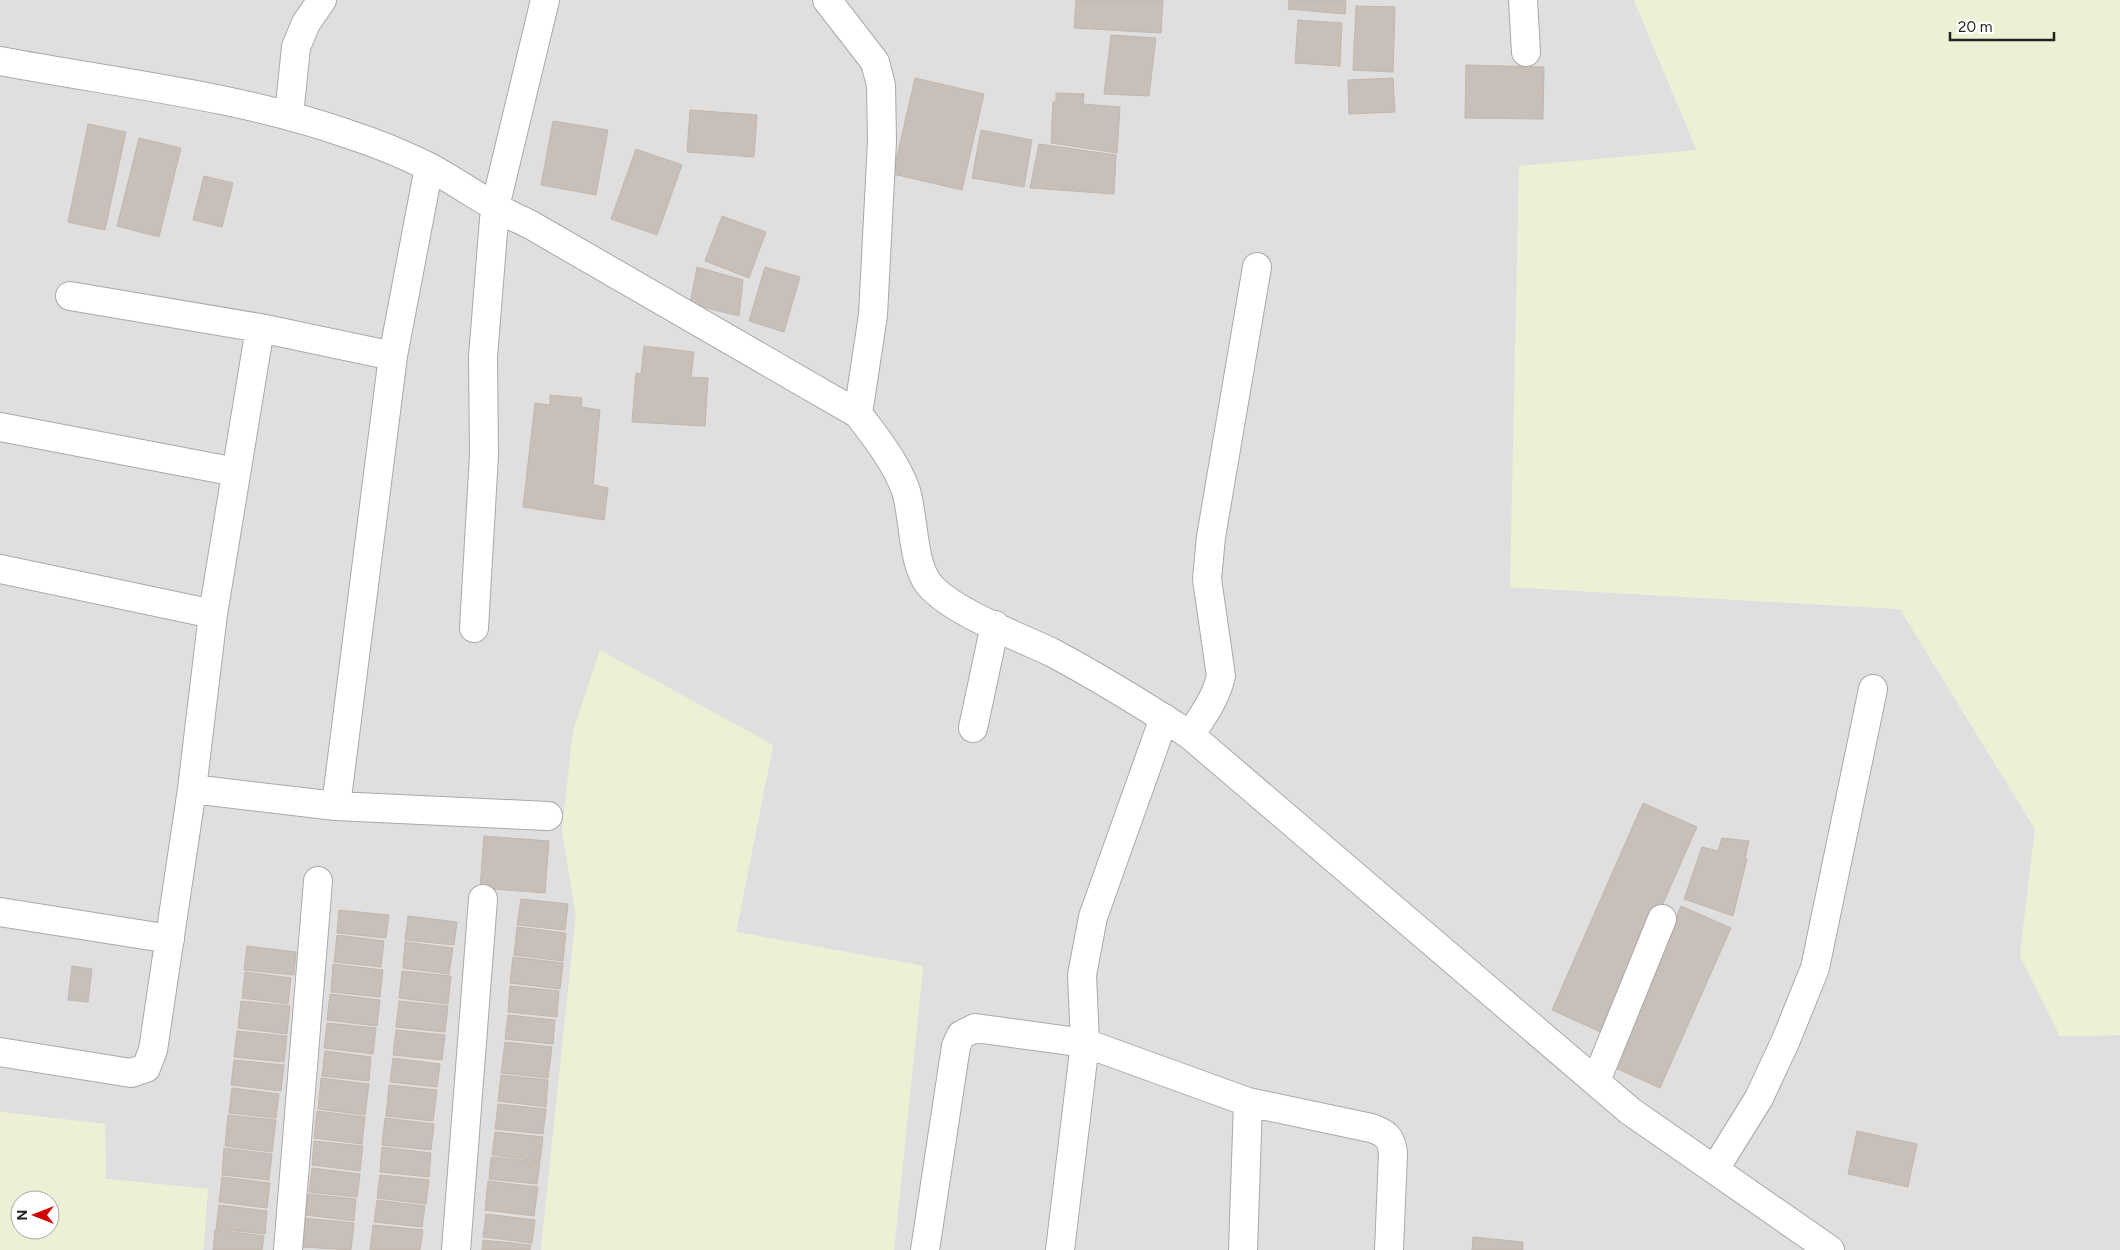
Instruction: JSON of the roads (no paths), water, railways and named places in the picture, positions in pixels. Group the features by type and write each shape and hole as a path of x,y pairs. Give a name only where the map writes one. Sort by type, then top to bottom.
{"street":[{"path":"289,115 296,47 306,23 322,0"},
{"path":"474,628 484,455 483,357 495,207 545,0"},
{"path":"827,0 875,62 881,85 882,141 873,314 858,414"},
{"path":"1523,0 1526,52"},
{"path":"0,61 79,76 160,88 289,115 356,136 428,167 495,207 531,224 858,414 875,436 903,485 922,571 932,589 958,608 995,625 1126,693 1190,735 1630,1111 1830,1250"},
{"path":"336,806 393,356 428,167"},
{"path":"1190,735 1213,701 1221,676 1207,579 1211,537 1256,267"},
{"path":"70,296 260,328 393,356"},
{"path":"0,1052 131,1073 146,1068 153,1050 192,790 213,614 260,328"},
{"path":"0,427 236,472"},
{"path":"0,569 213,614"},
{"path":"973,728 995,625"},
{"path":"1715,1169 1759,1098 1786,1040 1815,968 1874,689"},
{"path":"1060,1250 1085,1043 1082,975 1093,917 1164,718"},
{"path":"192,790 336,806 548,816"},
{"path":"288,1250 318,881"},
{"path":"456,1250 483,899"},
{"path":"0,912 170,939"},
{"path":"1596,1082 1662,919"},
{"path":"925,1250 956,1046 961,1035 969,1030 980,1028 1085,1043 1248,1102 1371,1128 1387,1134 1392,1143 1393,1153 1389,1250"},
{"path":"1242,1250 1248,1102"}]}
